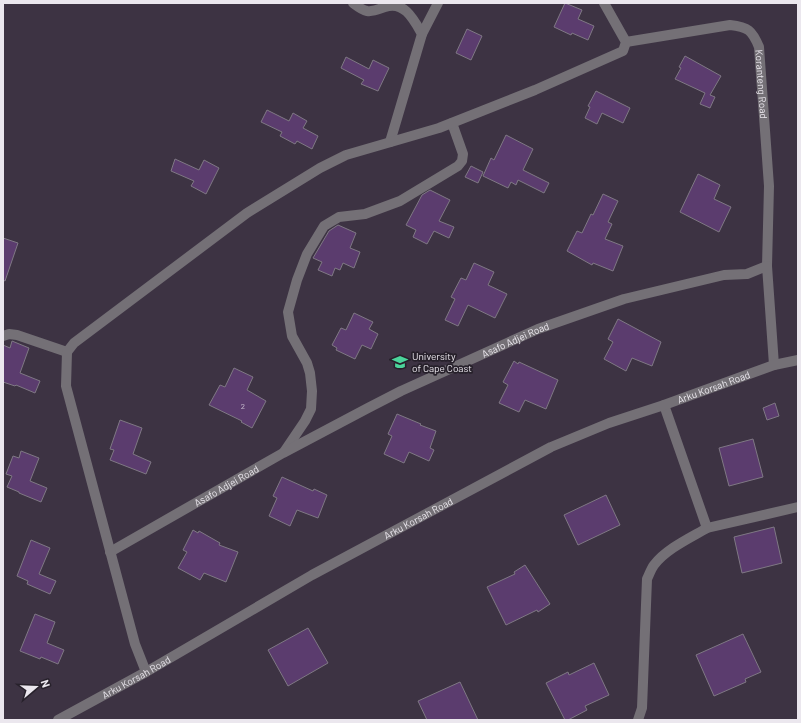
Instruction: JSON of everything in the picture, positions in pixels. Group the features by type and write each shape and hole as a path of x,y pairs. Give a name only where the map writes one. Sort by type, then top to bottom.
{"street":[{"path":"353,3 365,11 374,11 393,5 401,8 409,13 422,34"},
{"path":"390,142 422,34 438,3"},
{"path":"146,672 136,644 110,552 66,386 66,352 74,343 247,214 320,168 346,155 452,123 535,90 623,51 626,42 604,3"},
{"name":"Koranteng Road","path":"626,42 730,26 744,27 754,35 759,47 769,186 767,266"},
{"path":"283,453 305,421 311,409 312,391 310,373 307,363 292,336 288,312 297,280 307,254 324,226 330,222 339,217 365,214 400,201 458,166 462,161 463,154 452,123"},
{"path":"767,266 774,365"},
{"name":"Asafo Adjei Road","path":"110,552 283,453 401,391 538,329 624,299 724,275 747,274 767,266"},
{"path":"3,336 9,334 17,335 66,352"},
{"name":"Arku Korsah Road","path":"58,720 146,672 312,575 551,447 609,423 664,405 774,365 798,360"},
{"path":"664,405 707,528"},
{"path":"638,720 642,708 647,579 654,565 665,554 707,528 798,507"}],"shaded area":[{"name":"University of Cape Coast","path":"3,3 798,3 798,720 3,720"}],"building":[{"path":"565,3 582,10 578,19 594,26 588,40 572,33 571,35 554,27"},
{"path":"467,29 482,36 471,60 456,53"},
{"path":"685,56 721,76 710,95 715,97 710,108 700,104 705,93 675,79"},
{"path":"346,57 369,69 373,60 389,68 378,91 361,84 364,80 341,68"},
{"path":"596,91 630,108 623,123 602,113 597,124 585,118 590,107 588,106"},
{"path":"267,110 289,121 293,113 307,121 303,128 318,136 312,149 297,141 295,144 280,136 282,132 261,122"},
{"path":"506,135 533,149 523,170 549,183 544,193 518,180 516,185 511,182 508,188 483,176 491,158 494,160"},
{"path":"175,159 199,170 204,160 219,168 206,194 191,186 194,181 171,171"},
{"path":"471,166 483,172 478,183 465,177"},
{"path":"698,174 720,185 714,199 731,207 719,232 680,212"},
{"path":"430,190 450,200 439,221 454,227 449,238 434,231 427,244 413,237 416,230 406,225 422,195"},
{"path":"603,194 618,201 608,222 612,224 605,239 623,246 613,271 593,263 592,265 567,251 577,231 582,233"},
{"path":"338,225 356,233 350,248 360,252 354,268 343,263 340,270 335,268 332,276 318,270 322,262 313,258 329,231"},
{"path":"3,238 18,243 5,281 3,280"},
{"path":"474,263 494,272 488,285 507,294 495,318 468,305 458,326 445,320 455,299 451,297 461,278 466,280"},
{"path":"354,313 373,322 369,329 378,334 371,349 362,345 355,359 336,350 337,348 332,345 341,328 346,330"},
{"path":"618,319 661,342 652,366 632,358 626,371 604,359 613,342 608,339"},
{"path":"12,341 29,348 20,373 40,381 35,393 16,385 3,382 3,345 10,348"},
{"path":"514,361 558,380 546,409 525,400 519,412 499,403 508,385 503,382"},
{"path":"234,368 253,377 247,390 266,401 252,428 241,422 242,421 209,405 220,385 225,387"},
{"path":"775,403 779,416 767,420 763,408"},
{"path":"397,414 436,431 430,448 434,450 429,461 409,452 404,463 384,454 392,436 388,434"},
{"path":"120,420 142,428 133,454 151,462 146,474 110,460 114,450 110,449"},
{"path":"753,439 763,477 729,486 719,448"},
{"path":"21,451 39,458 30,481 47,488 41,502 7,487 12,476 6,474 13,456 19,458"},
{"path":"282,477 313,491 314,489 327,495 318,518 297,510 290,526 269,516 277,498 273,496"},
{"path":"606,495 620,525 578,545 564,515"},
{"path":"774,527 782,563 742,573 734,537"},
{"path":"193,530 198,533 199,531 220,543 219,545 238,552 226,582 204,573 200,580 178,568 187,552 183,550"},
{"path":"31,540 50,548 39,574 56,581 50,594 27,584 28,581 17,576"},
{"path":"525,565 550,604 538,612 537,610 506,625 487,587 515,574 514,572"},
{"path":"35,614 55,622 47,643 64,650 58,664 20,651"},
{"path":"308,628 328,663 288,686 268,650"},
{"path":"743,634 761,672 745,679 746,682 714,696 696,655"},
{"path":"594,663 609,695 585,706 587,710 568,720 565,720 546,683 568,672 569,675"},
{"path":"460,682 478,720 427,720 418,701"}],"place":[{"name":"University of Cape Coast","path":"400,362"}]}
